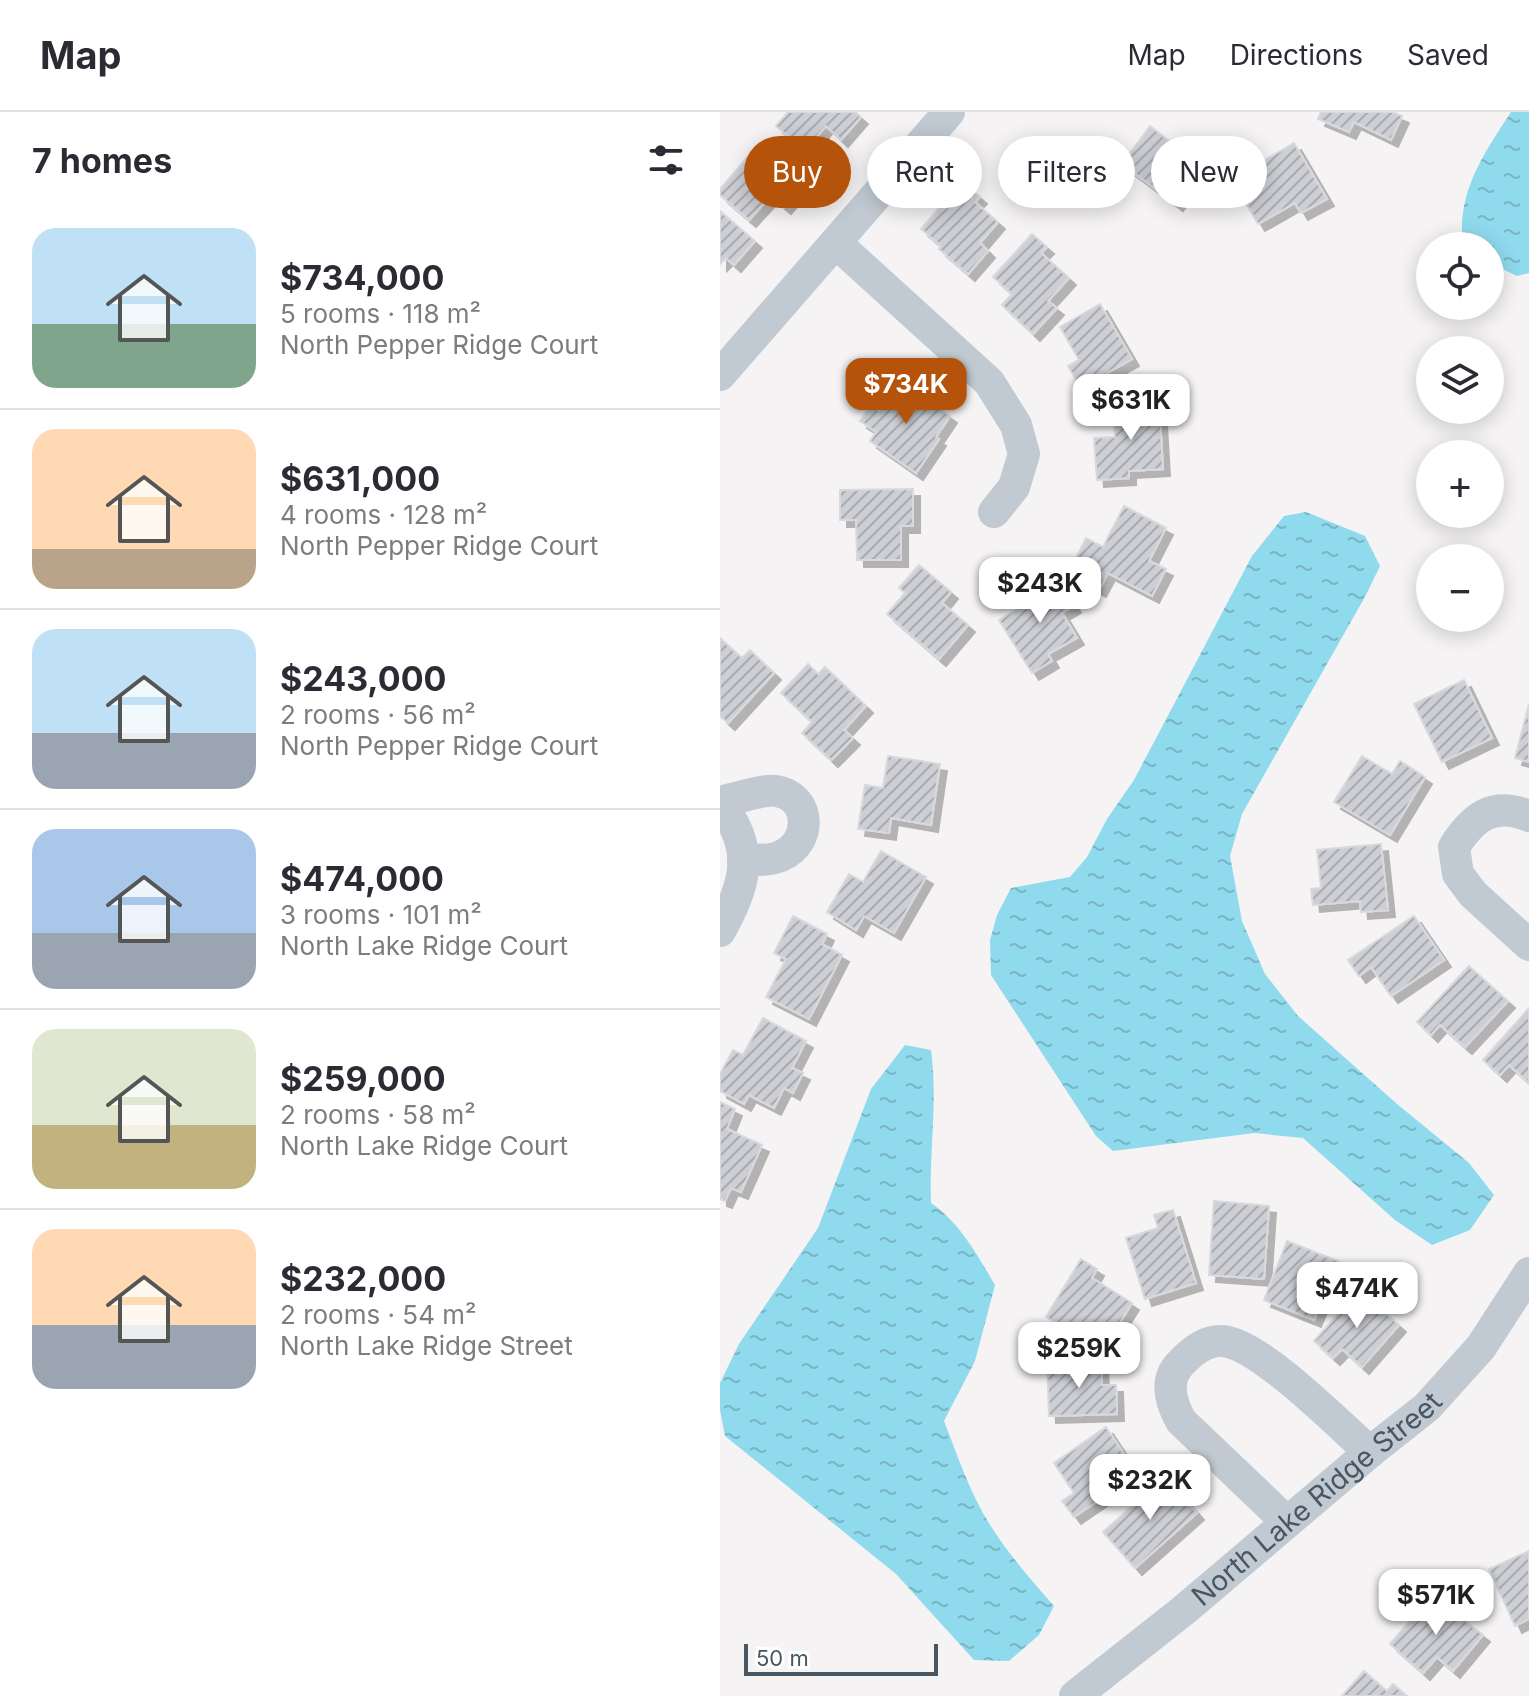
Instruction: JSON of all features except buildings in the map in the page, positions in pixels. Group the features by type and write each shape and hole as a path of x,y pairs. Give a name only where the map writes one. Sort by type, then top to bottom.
{"street":[{"path":"720,375 949,112"},
{"path":"837,244 989,382 1016,425 1024,454 1014,487 994,512"},
{"path":"720,931 734,906 743,873 743,860 740,835 720,803 775,790 787,795 797,804 805,822 805,833 797,845 774,859 743,860"},
{"path":"1529,816 1514,810 1483,813 1454,847 1458,874 1473,894 1529,945"},
{"name":"North Lake Ridge Street","path":"1075,1696 1184,1610 1427,1407 1481,1347 1529,1273"},
{"path":"1287,1522 1181,1421 1173,1407 1169,1389 1176,1368 1193,1350 1219,1340 1242,1344 1264,1359 1370,1452"}],"water":[{"path":"1511,112 1529,112 1529,273 1517,276 1504,270 1504,232 1462,232 1468,192 1491,144"},
{"path":"1306,512 1365,536 1380,566 1242,814 1230,856 1242,921 1265,974 1298,1016 1469,1163 1494,1195 1470,1230 1432,1245 1395,1220 1303,1138 1254,1133 1113,1151 1096,1136 991,975 990,940 997,915 1011,888 1070,877 1087,857 1107,819 1134,780 1252,556 1284,516"},
{"path":"905,1045 931,1050 934,1088 931,1203 959,1230 995,1285 975,1361 944,1421 984,1516 1054,1606 1039,1635 1009,1661 974,1660 896,1574 725,1436 720,1410 720,1383 739,1344 818,1228 871,1089"}]}
